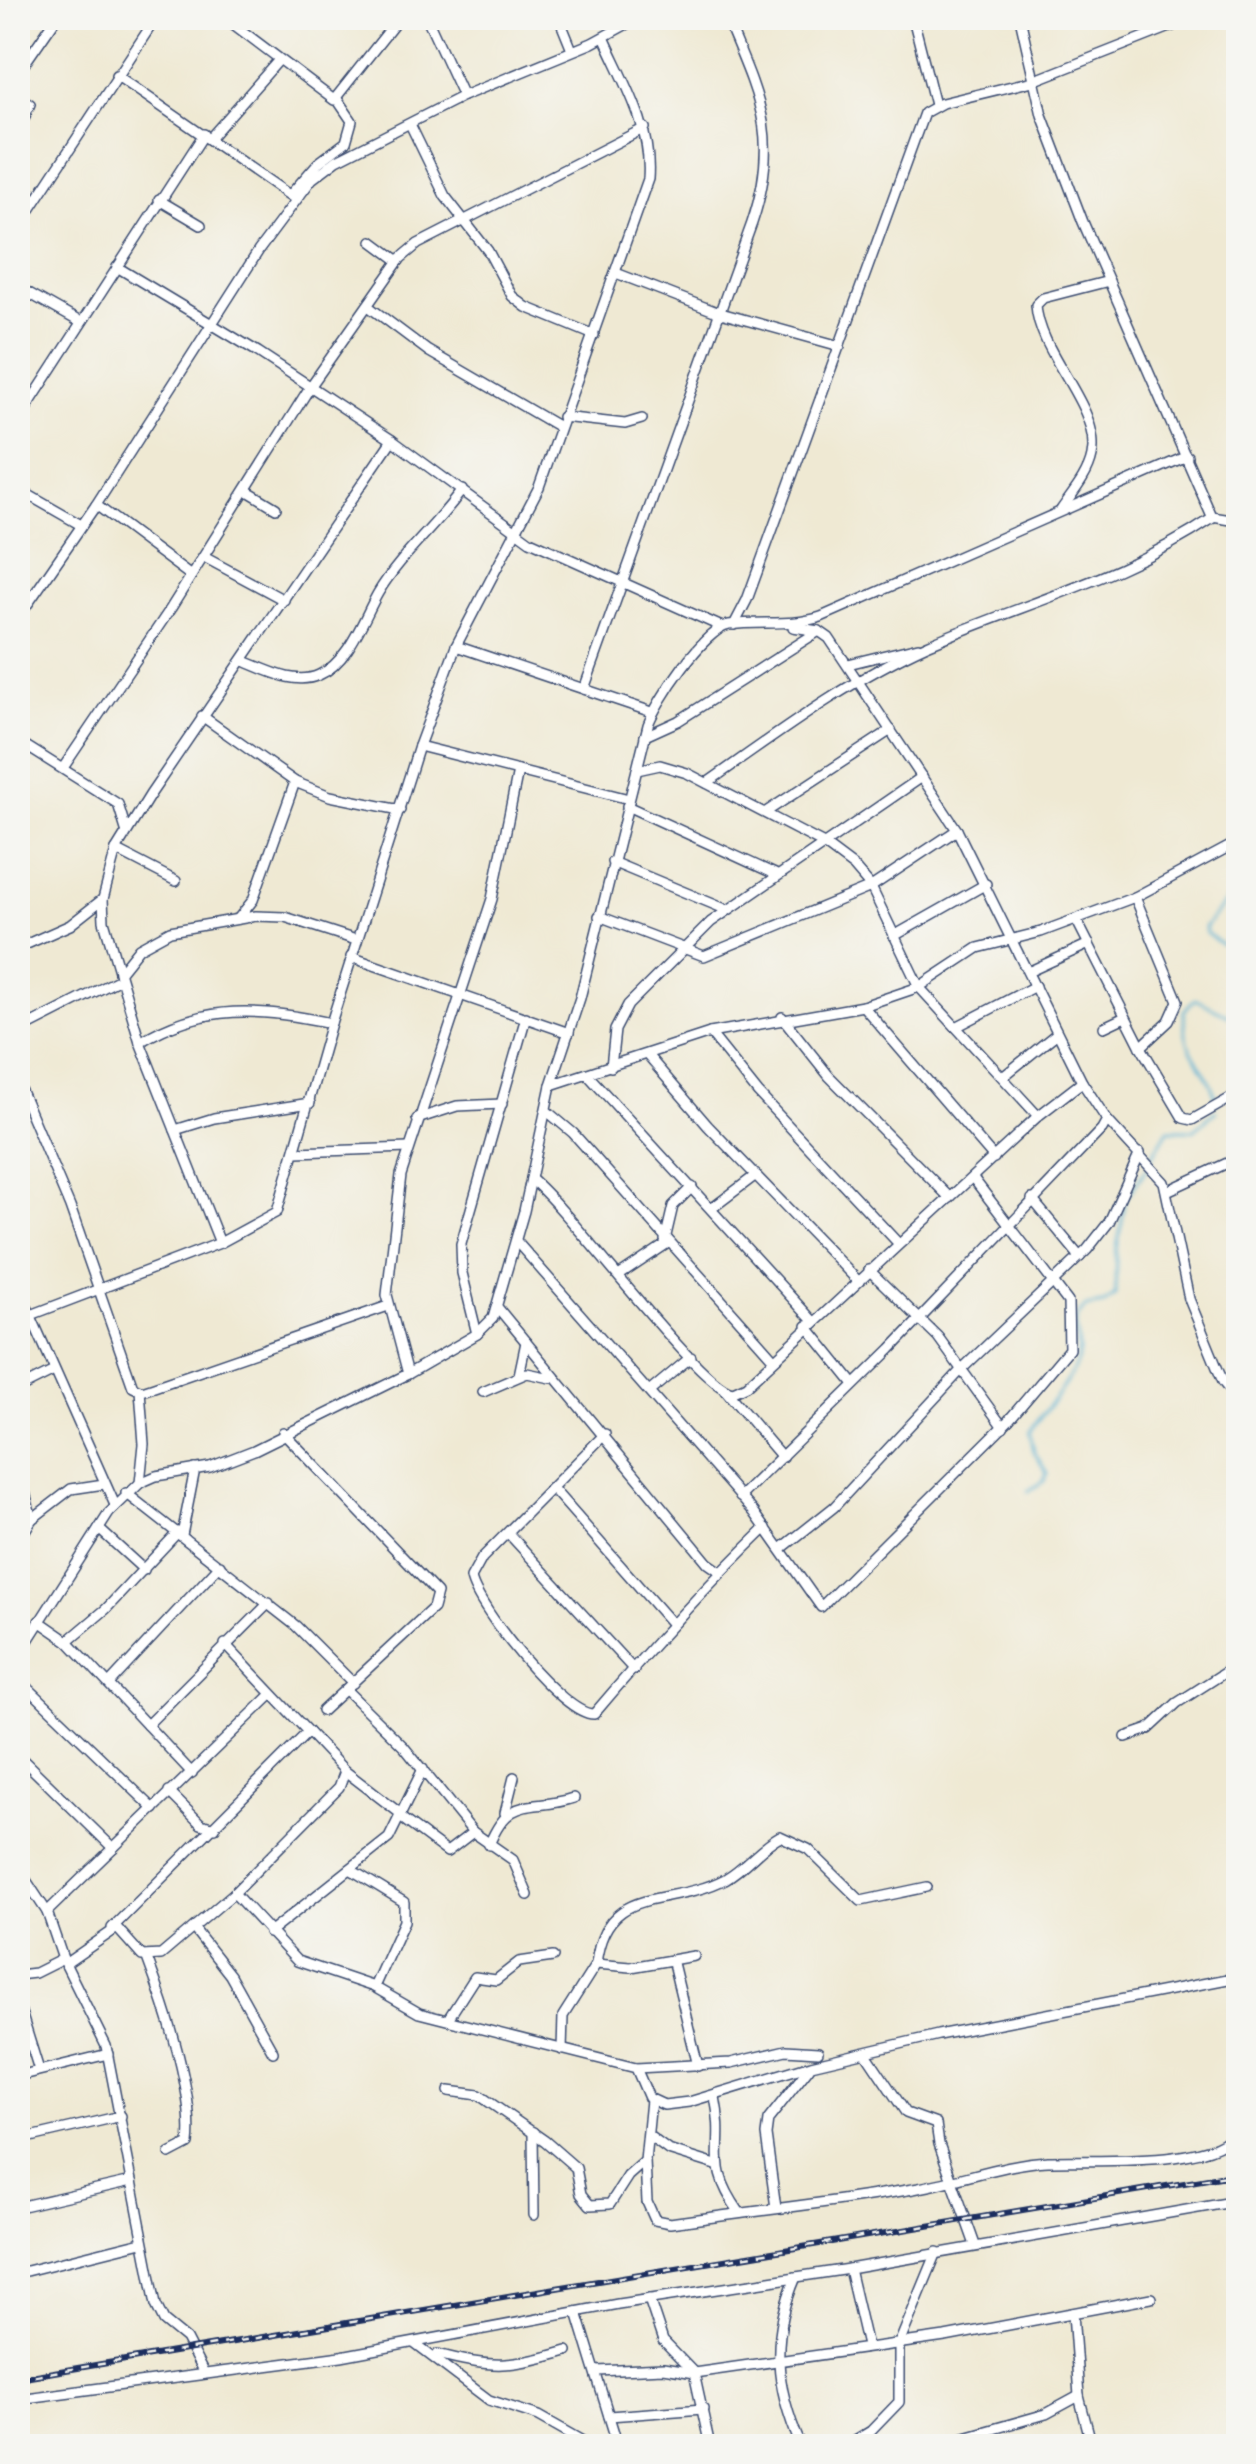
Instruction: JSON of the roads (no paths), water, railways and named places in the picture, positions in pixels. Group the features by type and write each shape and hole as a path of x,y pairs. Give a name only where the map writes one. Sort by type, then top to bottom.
{"street":[{"path":"18,73 56,18"},
{"path":"19,222 155,18"},
{"path":"18,618 96,505 293,197 349,138 352,121 337,99 278,61 225,18"},
{"path":"337,99 400,18"},
{"path":"428,18 463,96"},
{"path":"559,18 572,50"},
{"path":"293,197 337,160 463,96 604,37 638,18"},
{"path":"584,689 759,201 769,152 756,93 726,18"},
{"path":"914,18 935,105"},
{"path":"1020,18 1028,40 1032,82 1109,281 1214,518"},
{"path":"734,625 840,346 920,119 935,105 1032,82 1193,18"},
{"path":"31,1315 220,1243 277,1212 356,940 419,746 456,646 518,530 648,180 650,153 645,128 604,37"},
{"path":"18,51 28,60"},
{"path":"18,422 159,200 207,136 278,61"},
{"path":"116,75 293,197"},
{"path":"18,96 30,106 18,134"},
{"path":"410,124 445,196 519,303 594,334"},
{"path":"63,768 204,557 310,387 398,261 413,246 645,128"},
{"path":"159,200 200,225"},
{"path":"372,241 398,261"},
{"path":"117,267 213,322 392,440 530,541 722,627 776,626 819,632 848,664 957,830 1082,1082 1107,1120 1160,1174 1189,1299 1223,1382 1238,1401"},
{"path":"616,273 717,312 840,346"},
{"path":"1061,510 1088,470 1093,447 1071,382 1045,344 1036,305 1045,298 1109,281"},
{"path":"18,287 80,322"},
{"path":"368,306 428,351 560,422 625,424 642,419"},
{"path":"220,1243 140,1042 104,921 103,899 116,850 126,832 392,440"},
{"path":"776,626 821,616 1187,456"},
{"path":"18,489 81,526"},
{"path":"246,490 276,508"},
{"path":"244,660 293,678 327,670 352,642 379,590 462,490"},
{"path":"96,505 191,576"},
{"path":"848,664 926,646 1110,577 1214,518 1238,521"},
{"path":"204,557 284,600"},
{"path":"19,1649 115,1505 140,1483 229,1461 408,1374 477,1334 498,1308 548,1112 551,1085 570,1033 652,712 680,671 722,627"},
{"path":"645,736 678,721 819,632"},
{"path":"456,646 652,712"},
{"path":"707,783 786,726 926,646"},
{"path":"202,716 296,782 330,796 400,810"},
{"path":"766,812 892,730"},
{"path":"19,744 118,804 126,832"},
{"path":"419,746 628,803 775,874"},
{"path":"636,770 666,766 707,783 822,843 854,867 870,886 919,987 1038,1116"},
{"path":"408,1374 388,1306 394,1216 417,1120 492,900 518,771"},
{"path":"611,1068 615,1030 624,1012 648,982 725,909 922,777"},
{"path":"238,919 253,900 296,782"},
{"path":"599,916 704,956 870,886 957,830"},
{"path":"551,1085 710,1033 782,1017 863,1006 919,987 978,948 1013,941 1135,898 1238,842"},
{"path":"116,850 176,881"},
{"path":"612,862 725,909"},
{"path":"894,936 986,884"},
{"path":"1135,898 1178,999 1169,1021 1141,1048"},
{"path":"18,948 70,926 103,899"},
{"path":"18,1031 120,976 139,948 178,928 285,916 356,940"},
{"path":"1076,919 1141,1048 1188,1121 1238,1094"},
{"path":"1028,972 1089,944"},
{"path":"352,957 570,1033"},
{"path":"956,1027 1035,986"},
{"path":"863,1006 994,1158"},
{"path":"140,1042 190,1022 249,1009 331,1023"},
{"path":"782,1017 818,1064 950,1198"},
{"path":"1104,1027 1126,1017"},
{"path":"477,1334 459,1256 476,1177 526,1018"},
{"path":"710,1033 758,1093 898,1243"},
{"path":"1004,1076 1056,1034"},
{"path":"647,1055 858,1281"},
{"path":"587,1074 712,1209 810,1324 853,1383"},
{"path":"726,1391 744,1388 1038,1116 1082,1082"},
{"path":"18,1084 100,1288 133,1387 140,1390 388,1306"},
{"path":"175,1130 214,1118 310,1103"},
{"path":"417,1120 461,1106 502,1104"},
{"path":"548,1112 573,1133 774,1358"},
{"path":"740,1497 920,1318 1107,1120"},
{"path":"296,1152 409,1148"},
{"path":"781,1549 834,1507 963,1368 1080,1257 1109,1222 1140,1153"},
{"path":"1167,1191 1238,1158"},
{"path":"712,1209 756,1175"},
{"path":"516,1241 740,1497 819,1606 824,1606 1002,1427 1070,1349 1070,1308 973,1178"},
{"path":"531,1179 726,1391 782,1458"},
{"path":"620,1275 666,1241 674,1205 692,1187"},
{"path":"1032,1199 1080,1257"},
{"path":"869,1270 920,1318 963,1368 1002,1427"},
{"path":"18,1287 115,1505"},
{"path":"498,1308 708,1563 720,1572"},
{"path":"519,1375 526,1342"},
{"path":"649,1392 691,1357"},
{"path":"18,1389 54,1371"},
{"path":"483,1392 519,1375 544,1373 565,1388"},
{"path":"140,1390 144,1444 140,1483"},
{"path":"283,1432 437,1593 433,1608 322,1711"},
{"path":"605,1434 476,1564 472,1585 484,1610 573,1706 592,1716 671,1622 692,1607 720,1572 766,1528"},
{"path":"18,1466 32,1519"},
{"path":"68,1641 180,1533 195,1468"},
{"path":"18,1542 32,1519 71,1489 104,1484"},
{"path":"554,1489 671,1622"},
{"path":"126,1493 269,1603 350,1686 473,1832 514,1860 528,1895"},
{"path":"98,1529 144,1570"},
{"path":"508,1533 634,1670"},
{"path":"108,1684 220,1565"},
{"path":"148,1725 269,1603"},
{"path":"39,1620 68,1641 192,1773"},
{"path":"225,1644 344,1771 447,1852 473,1832"},
{"path":"1126,1736 1148,1729 1176,1703 1238,1664"},
{"path":"18,1678 154,1809"},
{"path":"48,1912 270,1695"},
{"path":"18,1975 35,1973 64,1961 111,1930 308,1732"},
{"path":"18,1755 113,1848"},
{"path":"269,1933 389,1838 423,1770"},
{"path":"147,1958 162,1955 234,1893 339,1788 344,1771"},
{"path":"489,1845 504,1816 514,1777"},
{"path":"169,1792 202,1824 214,1828"},
{"path":"504,1816 530,1804 554,1804 574,1798"},
{"path":"562,2050 564,2016 596,1964 608,1924 642,1900 707,1888 748,1864 780,1836 808,1849 861,1900 928,1888"},
{"path":"18,1868 48,1912 64,1961 108,2054 159,2314 183,2335 203,2372"},
{"path":"350,1870 404,1902 404,1921 374,1988"},
{"path":"234,1893 297,1961 374,1988 419,2013 636,2068 698,2066 746,2060 781,2050 818,2052"},
{"path":"194,1929 230,1975 274,2052"},
{"path":"111,1930 124,1932 147,1958 165,2006 188,2116 188,2144 170,2154"},
{"path":"596,1964 673,1962 694,1956"},
{"path":"448,2020 475,1977 496,1980 519,1962 553,1957"},
{"path":"673,1962 698,2066"},
{"path":"651,2100 667,2105 715,2096 811,2065 868,2055 1004,2020 1238,1977"},
{"path":"18,2002 40,2070"},
{"path":"18,2076 108,2054"},
{"path":"868,2055 906,2113 936,2124 975,2244"},
{"path":"776,2208 766,2135 768,2120 811,2065"},
{"path":"636,2068 651,2100 646,2160 648,2202 656,2220 670,2224 953,2182 1046,2160 1122,2161 1190,2153 1228,2140 1238,2128"},
{"path":"449,2091 479,2095 533,2132 576,2168 581,2194 590,2205 610,2204 628,2176 646,2160"},
{"path":"715,2096 721,2131 716,2165 722,2188 740,2213"},
{"path":"18,2140 121,2116"},
{"path":"533,2132 534,2215"},
{"path":"649,2136 668,2150 716,2165"},
{"path":"18,2207 132,2181"},
{"path":"18,2399 412,2343 650,2299 849,2269 1238,2201"},
{"path":"18,2272 142,2242"},
{"path":"846,2446 872,2432 899,2402 898,2344 938,2252"},
{"path":"849,2269 867,2346"},
{"path":"796,2276 778,2322 778,2360 801,2446"},
{"path":"598,2371 663,2368 694,2373 898,2344 1151,2298"},
{"path":"650,2299 663,2341 694,2373 710,2444 660,2446"},
{"path":"577,2312 618,2446"},
{"path":"1073,2314 1079,2396 1092,2446"},
{"path":"412,2343 430,2352 489,2400 539,2416 592,2446"},
{"path":"430,2352 496,2367 523,2365 567,2351"},
{"path":"932,2446 1046,2414 1079,2396"},
{"path":"609,2416 703,2409"}],"waterway":[{"path":"1238,359 1233,400 1238,429"},
{"path":"1238,887 1205,926 1206,933 1231,951 1238,1006"},
{"path":"1217,1103 1187,1041 1184,1011 1195,999 1234,1018 1238,1010"},
{"path":"1150,1160 1168,1130 1194,1130 1216,1111"},
{"path":"1028,1491 1044,1481 1047,1473 1034,1452 1030,1432 1073,1371 1079,1347 1076,1319 1085,1307 1103,1304 1115,1295 1116,1254 1126,1197 1147,1168"}],"railway":[{"path":"18,2378 1238,2174"}]}
